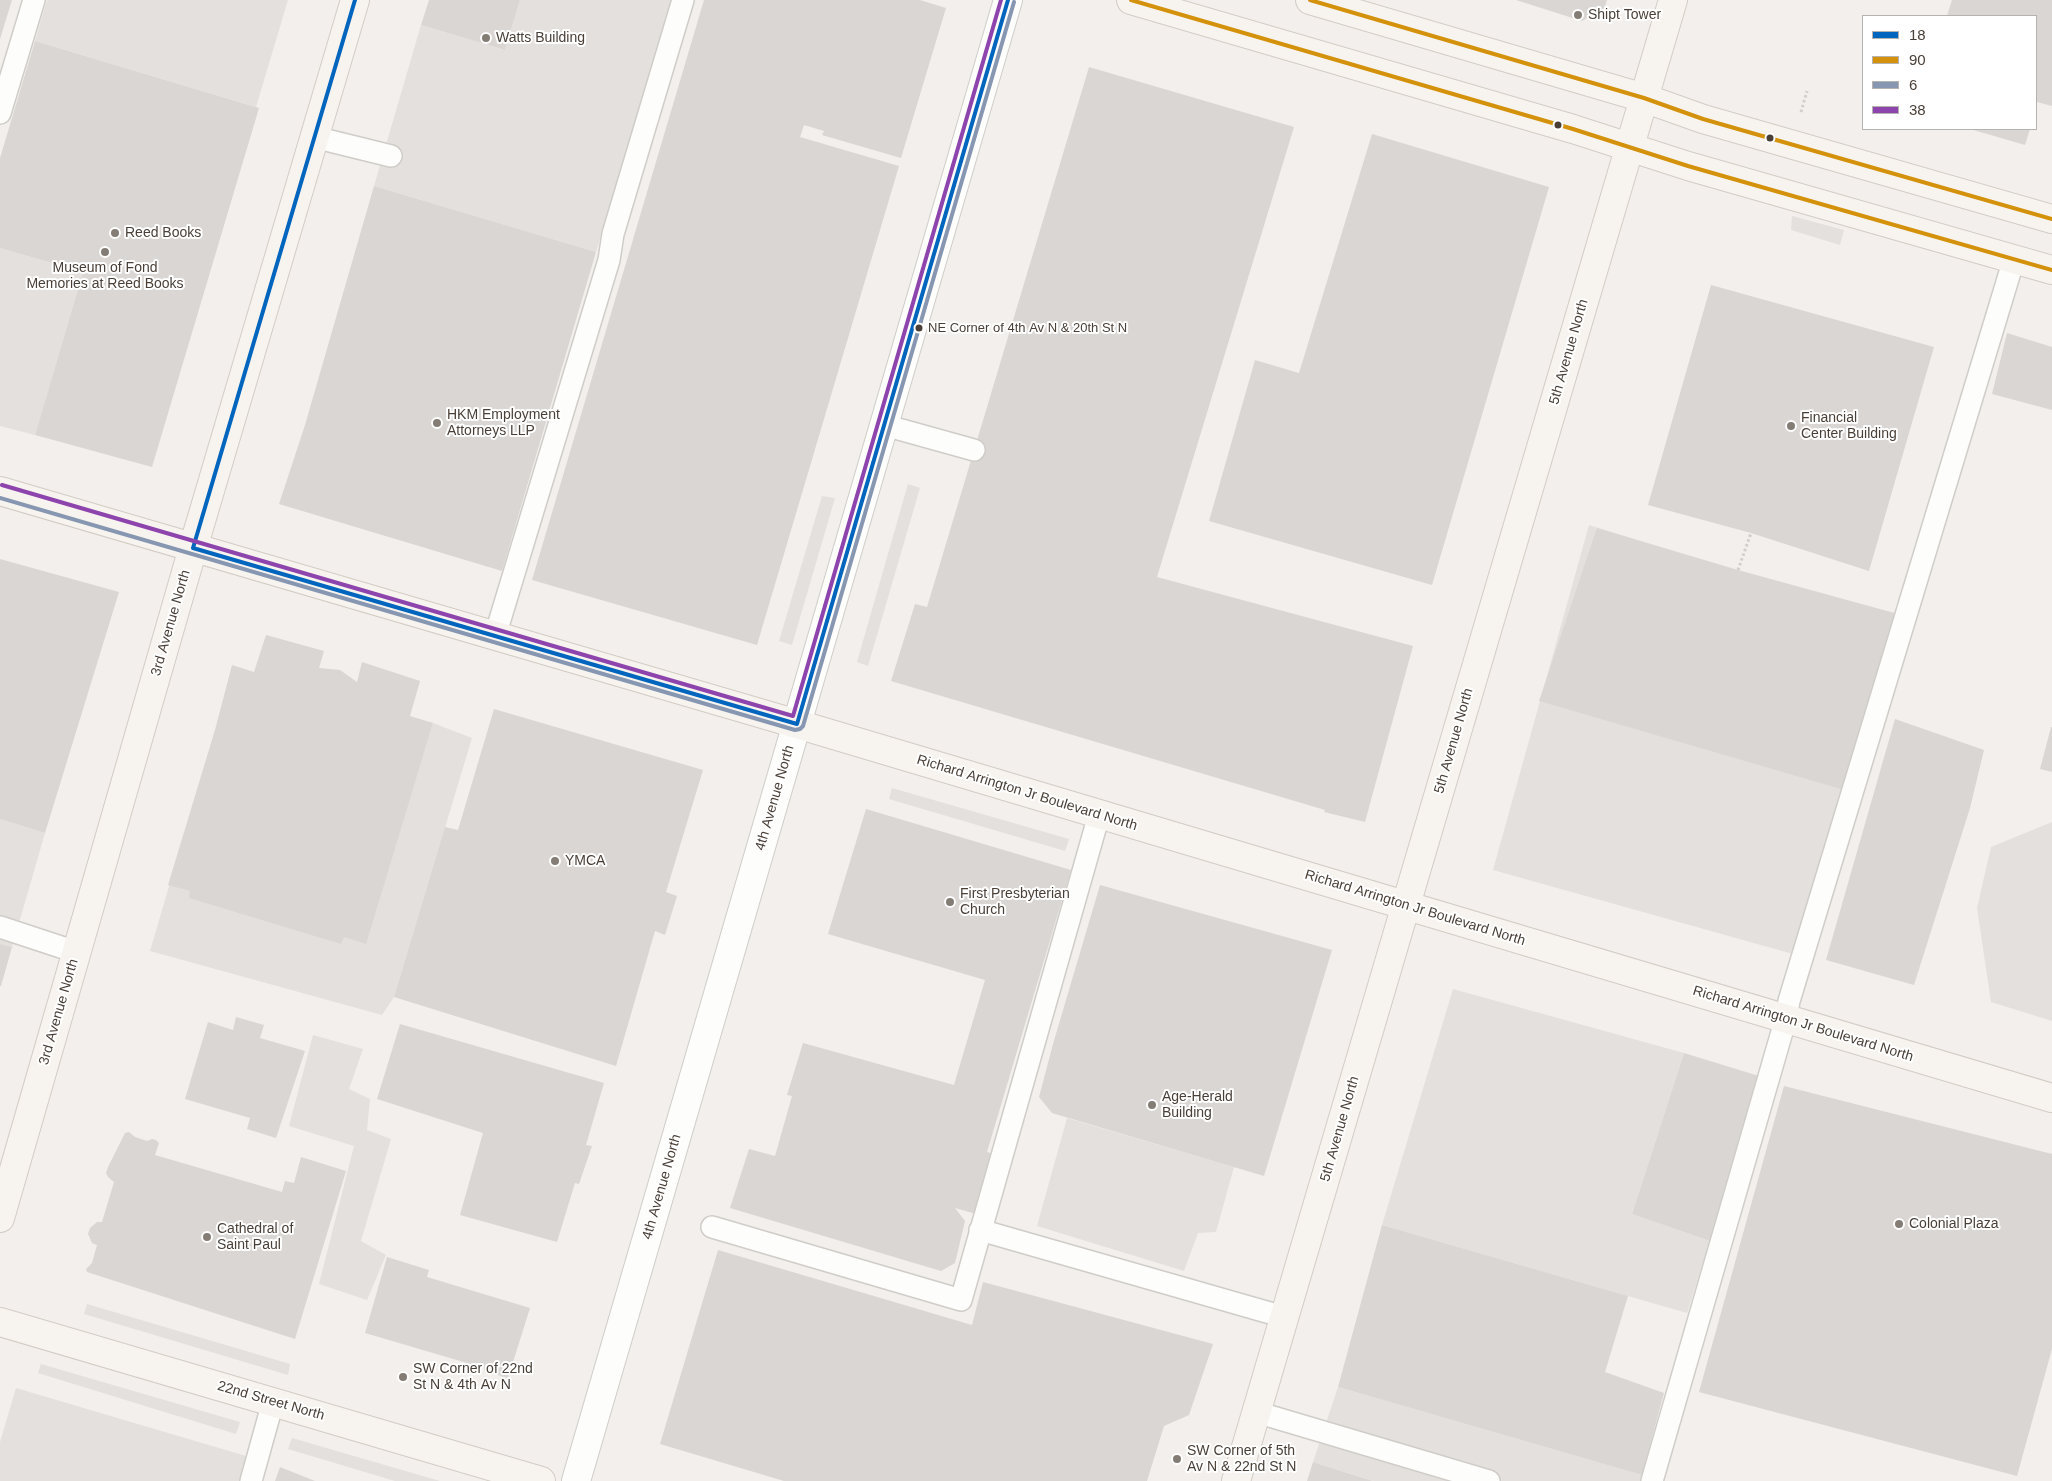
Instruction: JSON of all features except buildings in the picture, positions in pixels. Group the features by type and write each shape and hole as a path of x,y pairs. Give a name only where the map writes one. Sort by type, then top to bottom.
{"main road":[{"name":"3rd Avenue North","path":"0,1218 192,548 355,0"},
{"path":"1131,0 1630,146 1688,166 2052,270"},
{"path":"1310,0 1342,4 1644,98 1703,119 2052,219"},
{"name":"5th Avenue North","path":"1236,1481 1673,0"},
{"name":"Richard Arrington Jr Boulevard North","path":"0,491 797,724 2052,1098"},
{"name":"22nd Street North","path":"0,1322 541,1481"}],"street":[{"name":"4th Avenue North","path":"576,1481 1008,0"}],"lane":[{"path":"0,113 34,0"},
{"path":"495,636 609,260 613,234 683,0"},
{"path":"314,137 391,156"},
{"path":"1652,1481 1786,1018 1789,1001 2014,259"},
{"path":"884,425 974,450"},
{"path":"712,1227 961,1300 1100,815"},
{"path":"0,927 76,952"},
{"path":"980,1230 1284,1317"},
{"path":"250,1481 273,1402"},
{"path":"1256,1412 1489,1481"}],"path":[{"path":"1801,112 1806,91"},
{"path":"1738,570 1752,533"}],"shaded area":[{"path":"47,0 288,0 256,107 35,41"},
{"path":"520,0 671,0 596,252 374,186 421,25 505,50"},
{"path":"1792,216 1844,230 1840,245 1791,230"},
{"path":"0,248 83,272 35,435 0,426"},
{"path":"908,484 920,488 868,666 857,662"},
{"path":"822,496 835,498 792,645 779,641"},
{"path":"1589,525 1892,620 1793,954 1493,870"},
{"path":"433,723 472,738 394,997 382,1015 150,951 215,730 413,788"},
{"path":"892,788 1069,839 1065,851 889,799"},
{"path":"0,819 45,833 12,947 0,944"},
{"path":"2052,822 2052,1021 1991,1002 1977,908 1991,847"},
{"path":"1453,989 1684,1053 1632,1214 1710,1241 1687,1313 1382,1225"},
{"path":"313,1035 363,1049 349,1089 370,1099 367,1130 391,1139 361,1241 386,1255 367,1300 319,1284 354,1146 289,1126"},
{"path":"1067,1118 1234,1167 1216,1232 1198,1233 1184,1271 1037,1226"},
{"path":"87,1304 290,1364 288,1375 84,1314"},
{"path":"41,1364 240,1422 236,1434 38,1373"},
{"path":"1338,1387 1642,1475 1640,1481 1374,1481 1313,1462"},
{"path":"16,1388 246,1456 239,1481 0,1481 0,1442"},
{"path":"292,1438 440,1481 395,1481 288,1449"}],"transit line":[{"name":"18","path":"355,0 193,548 797,724 1008,0"},
{"name":"38","path":"2,485 793,716 1001,0"},
{"name":"90","path":"1131,0 1573,129 1688,166 2052,270"},
{"name":"90","path":"1310,0 1644,98 1703,119 2052,219"},
{"name":"6","path":"0,498 795,730 800,729 803,726 1014,2"}],"place":[{"name":"Shipt Tower","path":"1578,15"},
{"name":"Watts Building","path":"486,38"},
{"name":"Reed Books","path":"115,233"},
{"name":"Museum of Fond Memories at Reed Books","path":"105,252"},
{"name":"NE Corner of 4th Av N & 20th St N","path":"919,328"},
{"name":"HKM Employment Attorneys LLP","path":"437,423"},
{"name":"Financial Center Building","path":"1791,426"},
{"name":"YMCA","path":"555,861"},
{"name":"First Presbyterian Church","path":"950,902"},
{"name":"Age-Herald Building","path":"1152,1105"},
{"name":"Colonial Plaza","path":"1899,1224"},
{"name":"Cathedral of Saint Paul","path":"207,1237"},
{"name":"SW Corner of 22nd St N & 4th Av N","path":"403,1377"},
{"name":"SW Corner of 5th Av N & 22nd St N","path":"1177,1459"}]}
